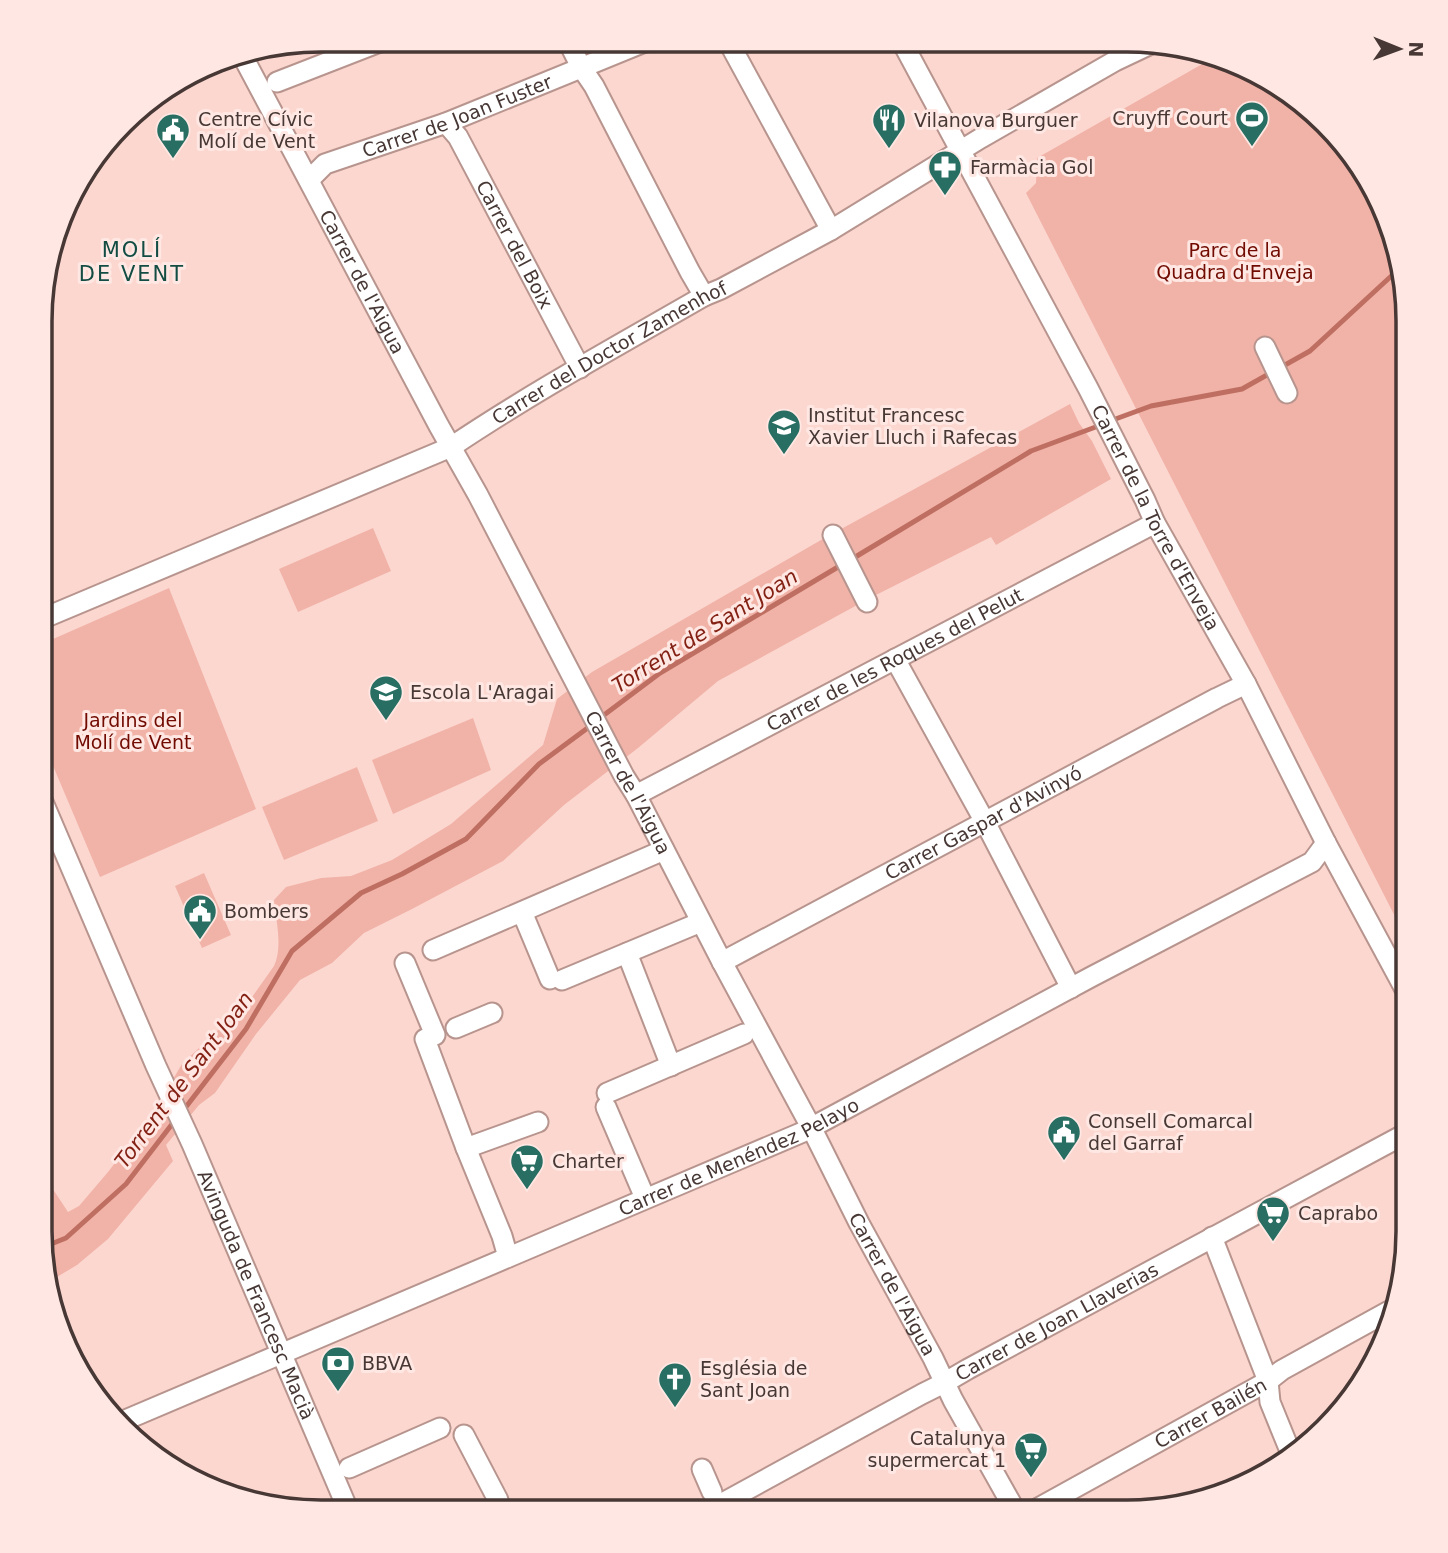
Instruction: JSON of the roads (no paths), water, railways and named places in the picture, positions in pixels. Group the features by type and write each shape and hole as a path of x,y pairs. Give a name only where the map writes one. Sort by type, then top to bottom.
{"street":[{"path":"277,82 354,52"},
{"path":"574,52 704,296"},
{"name":"Carrer de Joan Fuster","path":"309,180 325,164 446,123 619,52"},
{"path":"734,52 831,230"},
{"name":"Carrer de la Torre d'Enveja","path":"908,52 1087,388 1155,523 1246,684 1396,972"},
{"path":"1113,52 1118,60"},
{"name":"Carrer del Doctor Zamenhof","path":"52,615 451,447 704,296 831,230 961,151 1134,52"},
{"name":"Carrer de l'Aigua","path":"247,63 636,795 859,1223 1009,1500"},
{"name":"Carrer del Boix","path":"446,123 457,137 580,368"},
{"path":"1265,348 1287,393"},
{"name":"Carrer de les Roques del Pelut","path":"636,795 1155,523"},
{"path":"833,535 867,602"},
{"path":"895,659 985,822 1071,988"},
{"name":"Carrer Gaspar d'Avinyó","path":"722,962 1246,684"},
{"name":"Avinguda de Francesc Macià","path":"52,823 344,1500"},
{"name":"Carrer de Menéndez Pelayo","path":"128,1419 811,1127 1312,862 1326,842"},
{"path":"433,950 664,849"},
{"path":"522,912 556,979 701,922"},
{"path":"627,953 671,1066"},
{"path":"405,963 435,1035 425,1039 508,1257"},
{"path":"456,1028 492,1013"},
{"path":"645,1198 607,1100 671,1066 744,1034"},
{"path":"466,1148 538,1122"},
{"name":"Carrer de Joan Llaverias","path":"728,1500 1396,1139"},
{"path":"1212,1237 1268,1381 1270,1402 1288,1446"},
{"name":"Carrer Bailén","path":"1053,1500 1382,1315"},
{"path":"349,1468 440,1428"},
{"path":"464,1435 498,1500"},
{"path":"702,1469 712,1492"}],"waterway":[{"name":"Torrent de Sant Joan","path":"1110,421 1151,406 1242,389 1310,351 1391,276"},
{"name":"Torrent de Sant Joan","path":"852,559 1031,451 1101,425"},
{"name":"Torrent de Sant Joan","path":"600,718 660,673 843,564"},
{"name":"Torrent de Sant Joan","path":"182,1112 246,1029 292,951 361,893 466,839 539,764 593,724"},
{"name":"Torrent de Sant Joan","path":"53,1243 66,1238 126,1184 176,1119"}],"place":[{"name":"Cruyff Court","path":"1252,148"},
{"name":"Vilanova Burguer","path":"889,150"},
{"name":"Centre Cívic Molí de Vent","path":"173,160"},
{"name":"Farmàcia Gol","path":"945,197"},
{"name":"Institut Francesc Xavier Lluch i Rafecas","path":"784,456"},
{"name":"Escola L'Aragai","path":"386,722"},
{"name":"Bombers","path":"200,941"},
{"name":"Consell Comarcal del Garraf","path":"1064,1162"},
{"name":"Charter","path":"527,1191"},
{"name":"Caprabo","path":"1273,1243"},
{"name":"BBVA","path":"338,1393"},
{"name":"Església de Sant Joan","path":"675,1409"},
{"name":"Catalunya supermercat 1","path":"1031,1479"}],"district":[{"name":"MOLÍ DE VENT","path":"132,262"}],"park label":[{"name":"Parc de la Quadra d'Enveja","path":"1235,261"},
{"name":"Jardins del Molí de Vent","path":"133,731"}]}
